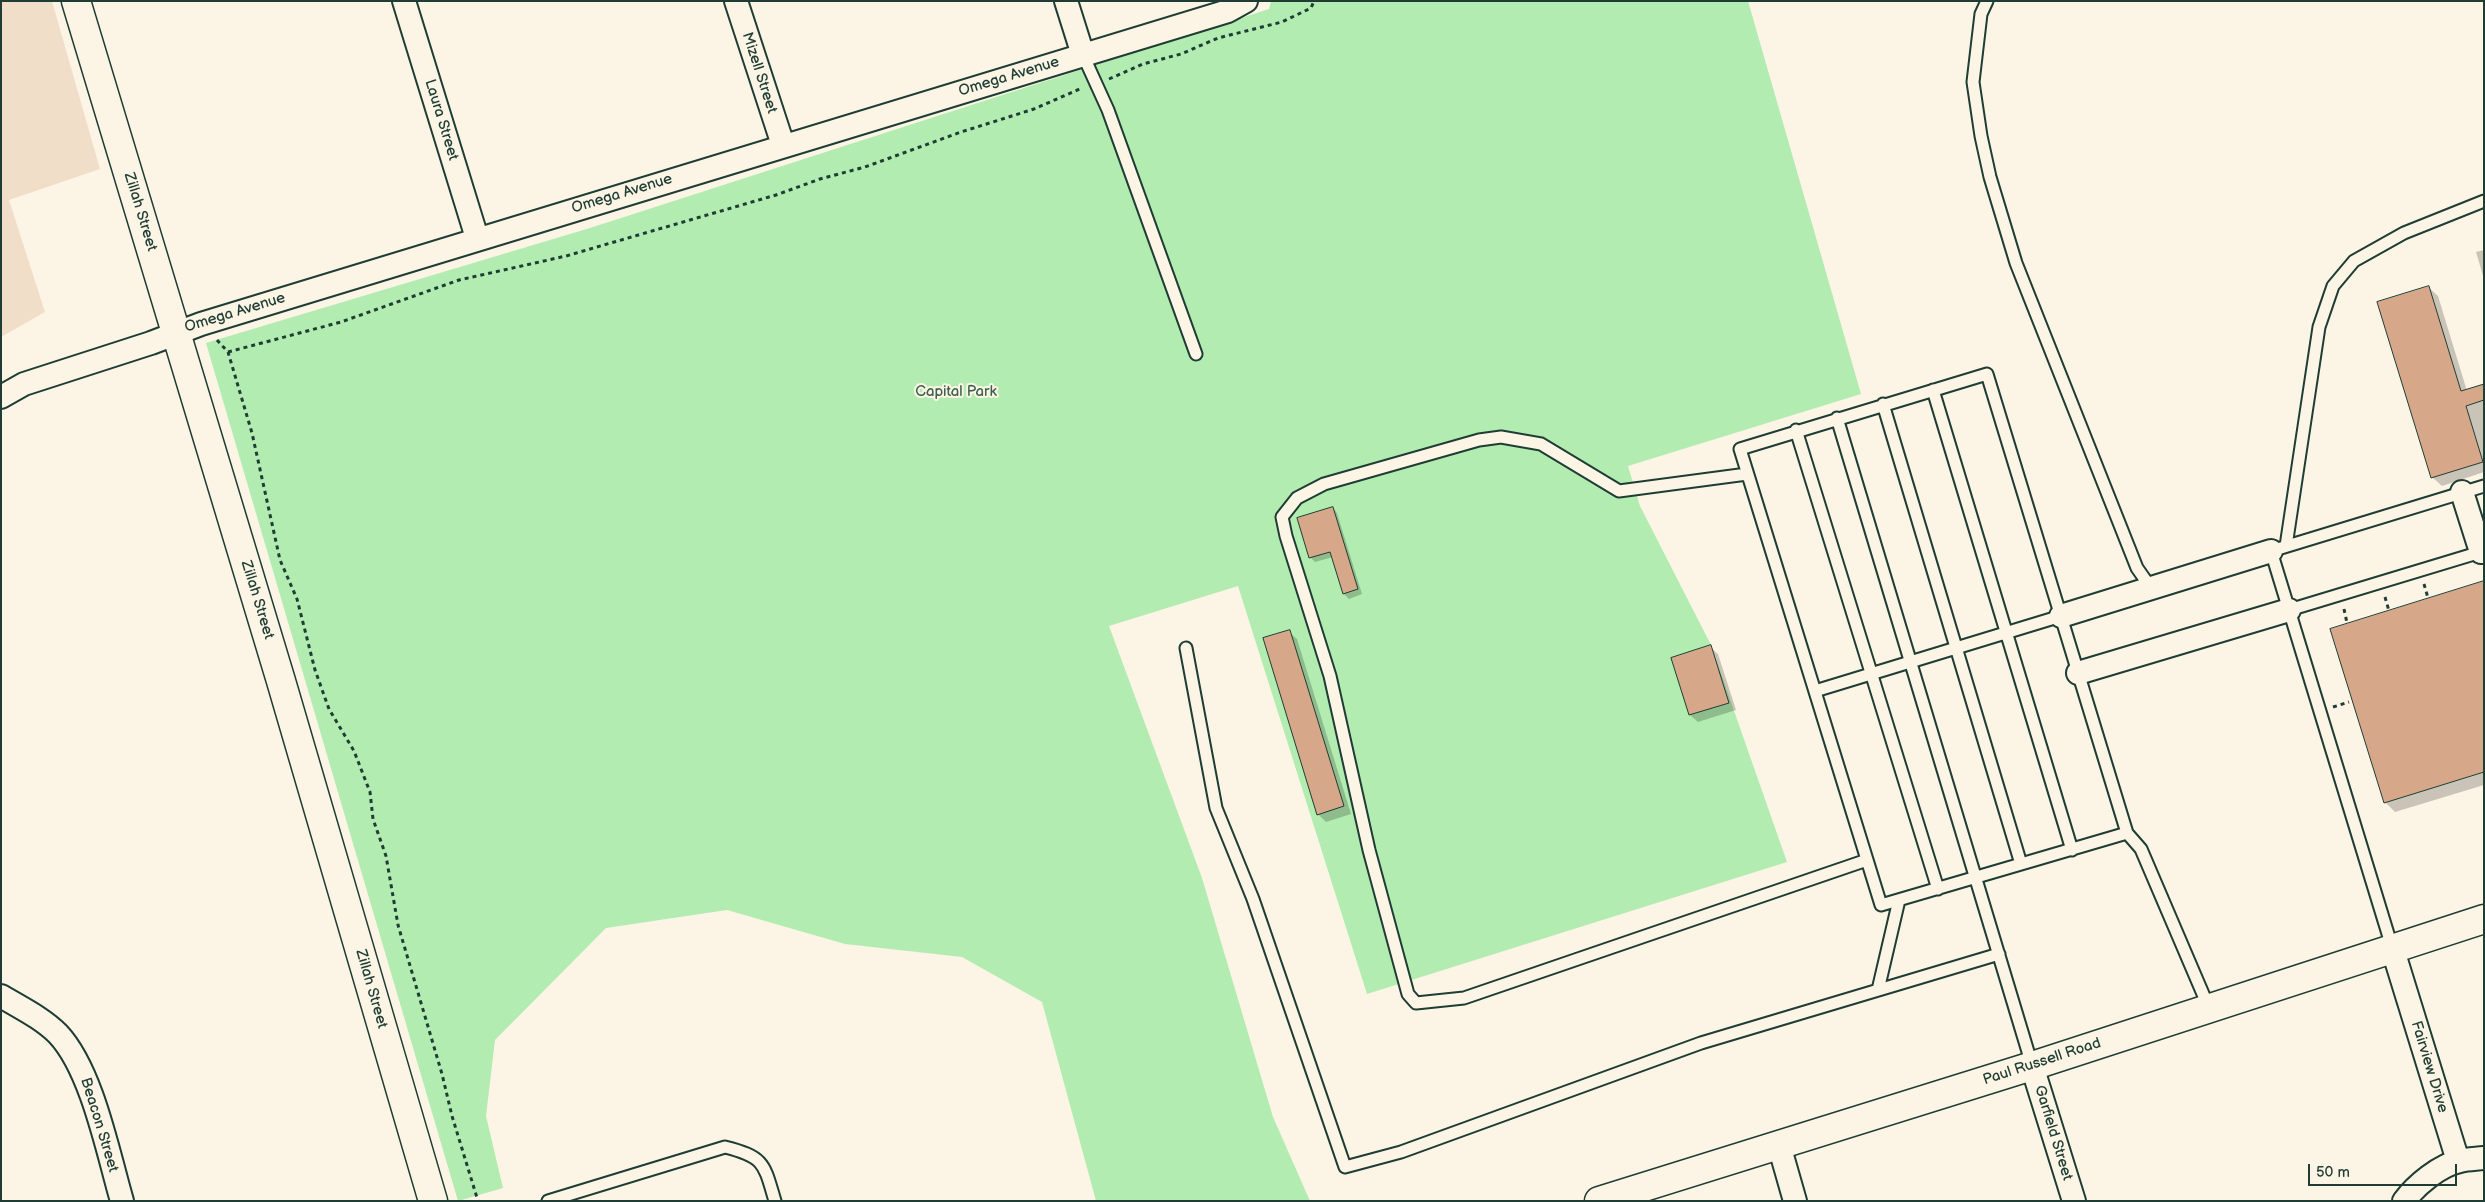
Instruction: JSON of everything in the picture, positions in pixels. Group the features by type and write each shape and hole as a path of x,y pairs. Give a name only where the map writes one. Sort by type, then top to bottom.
{"street":[{"name":"Zillah Street","path":"76,1 281,681 433,1201"},
{"name":"Laura Street","path":"404,1 477,238"},
{"name":"Mizell Street","path":"736,1 783,146"},
{"path":"1066,1 1083,55"},
{"name":"Omega Avenue","path":"1,397 24,384 151,343 176,332 477,238 1228,11 1246,1"},
{"path":"2462,492 2483,552"},
{"path":"2061,616 2279,549"},
{"path":"2078,673 2289,610"},
{"name":"Paul Russell Road","path":"1599,1201 2032,1066 2210,1009 2392,947 2484,919"},
{"name":"Fairview Drive","path":"2392,947 2458,1161"},
{"name":"Beacon Street","path":"1,996 43,1021 59,1035 74,1055 85,1076 122,1201"},
{"name":"Garfield Street","path":"2032,1066 2074,1201"},
{"path":"1779,1145 1796,1201"},
{"path":"2404,1201 2412,1191 2439,1171 2458,1161 2484,1158"}],"lane":[{"path":"1987,1 1981,14 1973,82 1981,136 1990,177 2016,263 2048,348 2137,568 2151,588"},
{"path":"1083,55 1108,110 1196,354"},
{"path":"2392,947 2289,610 2279,549 2318,327 2333,286 2354,261 2387,242 2404,233 2484,201"},
{"path":"2127,833 1881,905 1740,449 1796,430 1987,374 2127,833 2141,850 2210,1009"},
{"path":"1933,390 2072,850"},
{"path":"1883,404 2021,864"},
{"path":"1837,418 1912,662 2032,1066"},
{"path":"1796,430 1938,889"},
{"path":"1748,474 1620,490 1541,444 1501,437 1478,440 1324,484 1297,498 1282,517 1286,536 1330,676 1370,850 1408,994 1416,1004 1464,998 1867,860"},
{"path":"2279,549 2484,486"},
{"path":"2289,610 2483,552"},
{"path":"1815,691 2061,616"},
{"path":"1186,648 1216,808 1253,899 1345,1167 1401,1152 1701,1043 1999,954"},
{"path":"1878,990 1899,900"},
{"path":"548,1201 570,1198 725,1147 748,1152 765,1166 775,1201"}],"path":[{"path":"478,1201 398,925 386,856 373,819 370,792 354,751 330,709 315,670 297,599 280,560 252,433 228,352 341,322 459,280 566,256 776,196 820,179 865,167 961,132 1034,109 1095,82 1113,78 1143,64 1181,54 1218,38 1282,22 1311,8 1314,1"}],"shaded area":[{"path":"1,1 52,1 100,169 9,200 45,312 1,337"}],"green space":[{"name":"Capital Park","path":"1271,1 1748,1 1861,394 1628,466 1640,506 1711,645 1787,862 1367,994 1238,586 1109,626 1202,878 1273,1117 1310,1201 1096,1201 1042,1002 962,957 845,944 727,910 606,928 495,1040 486,1116 503,1188 458,1201 206,343 590,228 1269,9"}],"building":[{"path":"2429,286 2461,391 2484,384 2484,400 2466,406 2483,462 2431,478 2377,302"},
{"path":"1333,507 1358,589 1343,594 1330,552 1309,558 1297,518"},
{"path":"2484,581 2484,772 2384,803 2330,629"},
{"path":"1290,630 1344,806 1317,815 1263,638"},
{"path":"1711,645 1729,703 1689,715 1671,658"}]}
